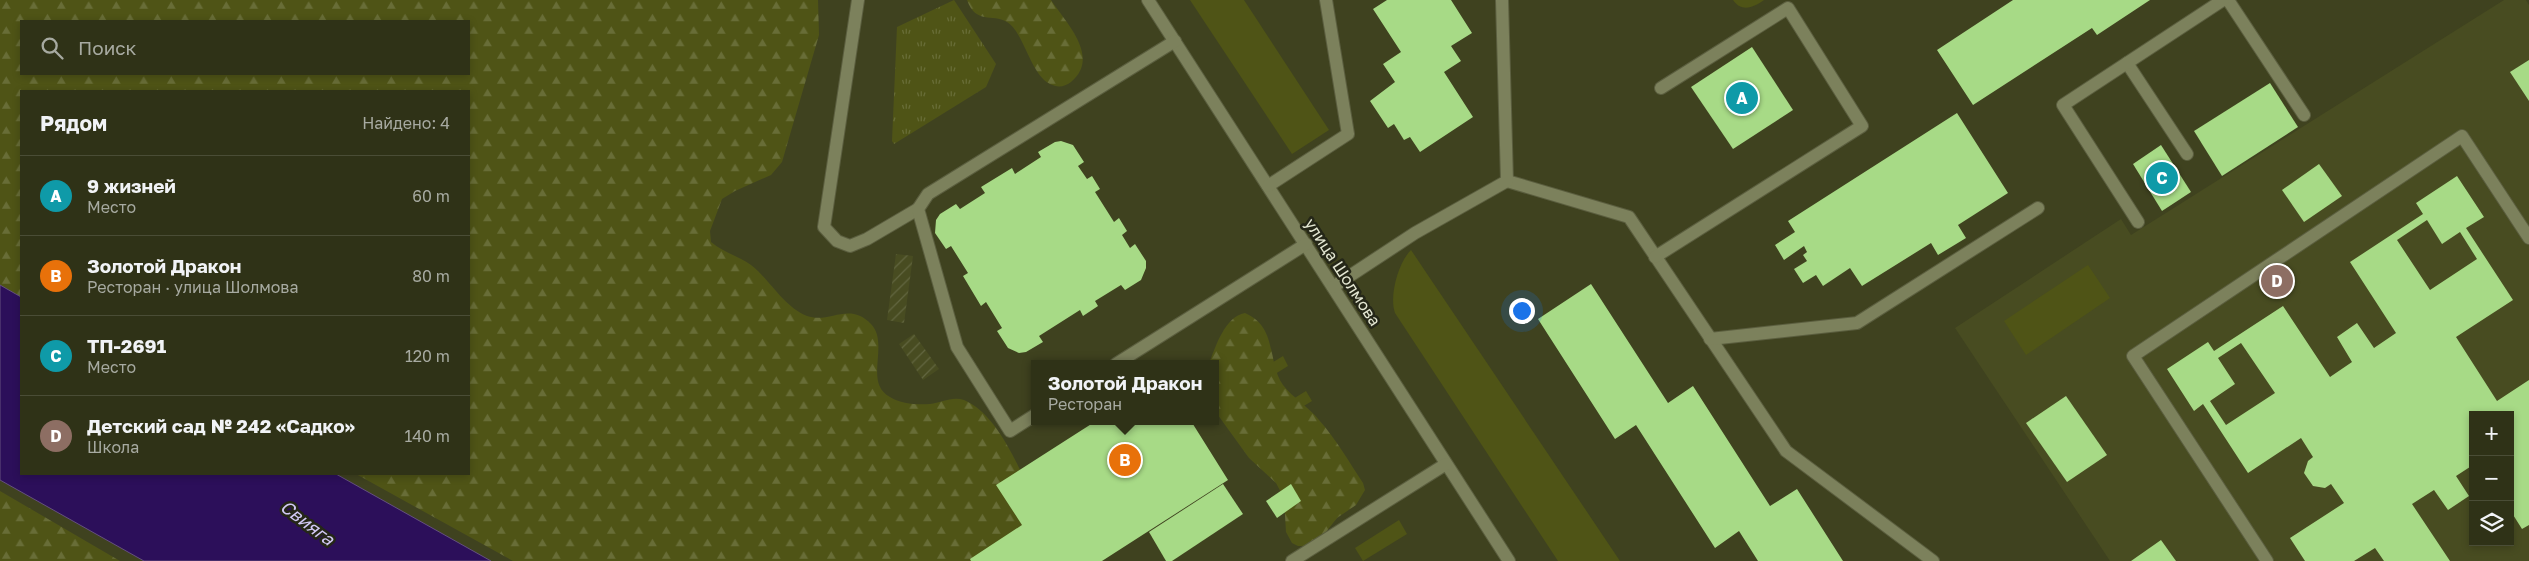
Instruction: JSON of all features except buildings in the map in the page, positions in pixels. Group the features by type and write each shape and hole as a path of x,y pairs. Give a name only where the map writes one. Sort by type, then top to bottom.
{"street":[{"path":"858,0 824,227 837,241 850,246 867,239 918,209 928,194 1175,41"},
{"name":"улица Шолмова","path":"1148,0 1509,561"},
{"path":"1268,186 1348,134 1326,0"},
{"path":"1502,0 1507,181"},
{"path":"2138,222 2063,105 2223,0"},
{"path":"2228,0 2304,114"},
{"path":"1655,257 1862,126 1788,8 1661,88"},
{"path":"2127,63 2187,154"},
{"path":"2267,561 2133,356 2462,136 2529,238"},
{"path":"1333,287 1415,233 1507,181 1629,217 1786,451 1933,561"},
{"path":"1710,339 1857,323 2038,208"},
{"path":"918,209 957,347 1010,431 1031,418"},
{"path":"1122,360 1306,244"},
{"path":"1292,561 1446,464"}],"shaded area":[{"path":"2504,0 2526,0 2529,5 2529,561 2110,561 1955,328 2121,219 2131,235"},
{"path":"896,254 913,256 904,323 887,320"},
{"path":"914,334 939,369 923,380 899,344"}],"green space":[{"path":"0,0 818,0 819,35 782,162 771,175 722,199 710,231 711,242 720,249 751,265 784,300 807,316 815,318 847,313 863,317 876,332 878,342 878,382 882,391 890,397 904,403 920,404 960,399 980,411 995,427 1021,471 1057,561 513,561 358,475 470,475 470,90 20,90 20,298 0,288"},
{"path":"954,0 996,64 986,87 894,144 892,141 897,27"},
{"path":"967,0 1051,0 1078,40 1083,62 1079,72 1066,85 1050,84 1037,72 1013,27 1001,19 980,16 975,13"},
{"path":"1190,0 1244,0 1329,130 1292,154"},
{"path":"1733,0 1764,0 1752,7 1744,8"},
{"path":"1411,250 1620,561 1558,561 1395,313 1393,298 1396,280 1402,263"},
{"path":"2088,265 2110,298 2026,355 2004,321"},
{"path":"1245,313 1263,327 1278,376 1283,385 1325,427 1363,483 1365,490 1356,505 1337,518 1322,537 1307,546 1298,546 1292,543 1286,532 1284,498 1276,483 1249,458 1219,417 1219,360 1211,360 1226,326 1238,315"},
{"path":"1283,356 1288,366 1248,391 1242,381"},
{"path":"1306,391 1312,401 1271,426 1265,416"},
{"path":"0,491 120,561 0,561"},
{"path":"1399,520 1407,534 1363,561 1355,548"}],"water":[{"name":"Свияга","path":"0,285 20,296 20,475 338,475 491,561 144,561 0,480"}],"place":[{"name":"9 жизней","path":"1742,98"},
{"name":"ТП-2691","path":"2162,178"},
{"name":"Детский сад № 242 «Садко»","path":"2277,281"},
{"name":"Золотой Дракон","path":"1125,460"}]}
